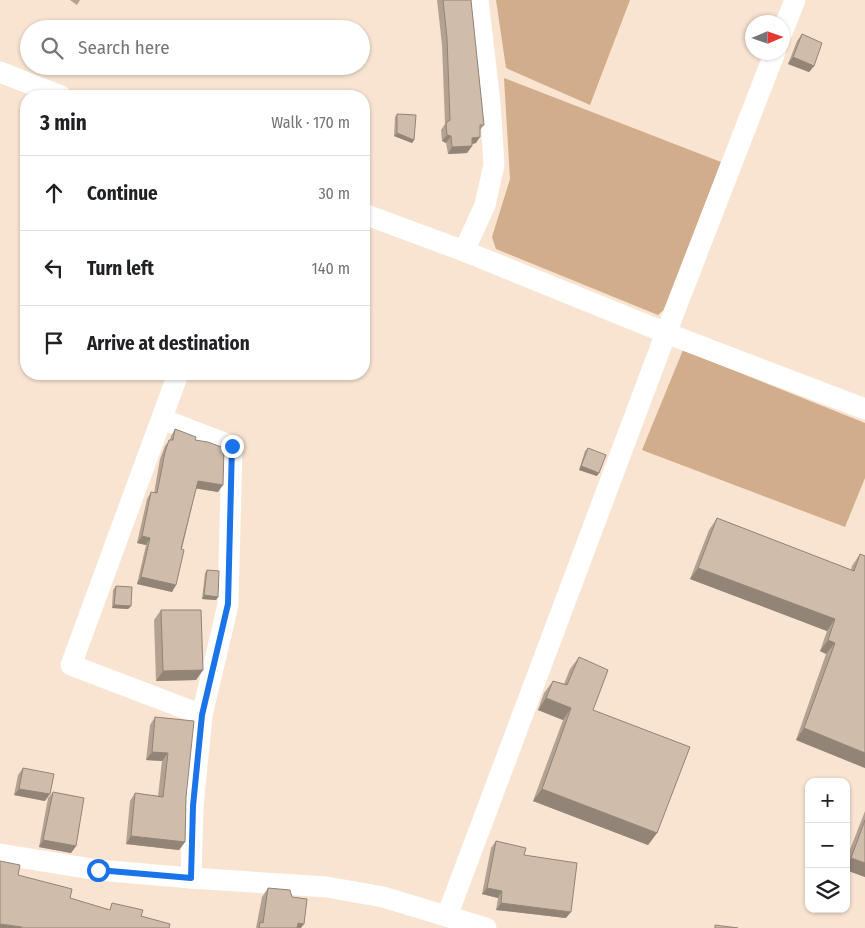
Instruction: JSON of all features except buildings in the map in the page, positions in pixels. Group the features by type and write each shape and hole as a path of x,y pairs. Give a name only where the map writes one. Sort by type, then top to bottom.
{"street":[{"path":"464,251 485,205 494,165 490,103 478,0"},
{"path":"786,15 790,1"},
{"path":"447,916 666,333 772,60"},
{"path":"0,72 46,90"},
{"path":"370,216 464,251 666,333 865,409"},
{"path":"176,380 71,665 202,715"},
{"path":"162,419 232,446 228,604 202,715 193,806 191,878"},
{"path":"0,854 98,870 327,887 383,897 486,928"}],"shaded area":[{"path":"496,0 630,0 590,105 506,68"},
{"path":"504,78 721,162 666,308 658,315 496,249 492,237 510,179"},
{"path":"683,350 865,423 865,478 845,527 642,450"}],"route":[{"path":"98,870 191,878 193,806 202,715 228,604 232,446"}]}
